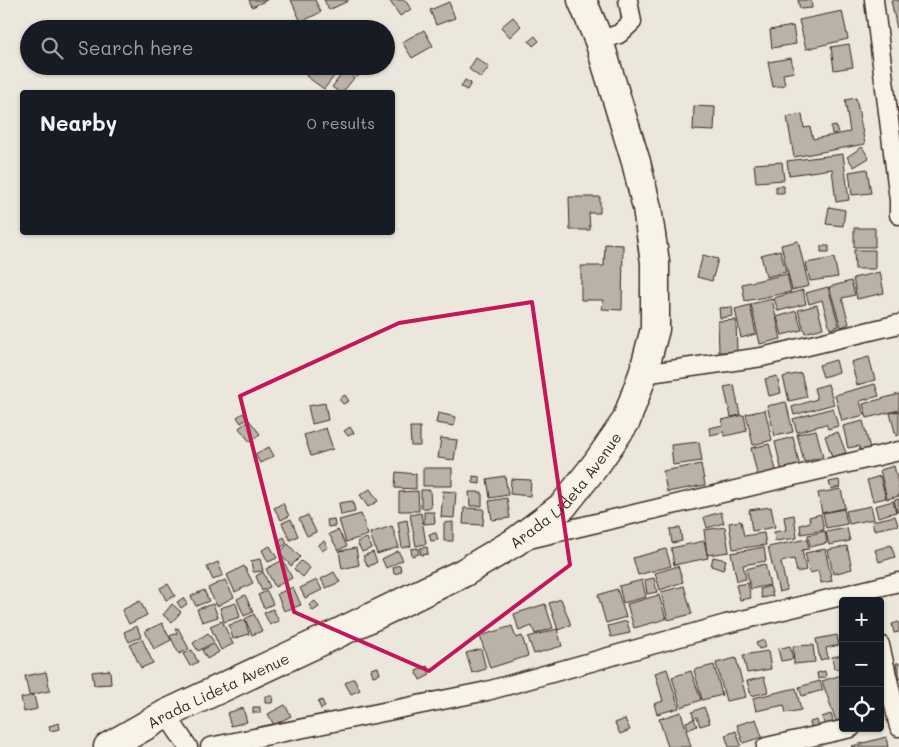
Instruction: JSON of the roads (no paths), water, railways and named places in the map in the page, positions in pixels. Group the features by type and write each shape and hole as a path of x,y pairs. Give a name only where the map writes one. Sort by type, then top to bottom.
{"highway":[{"name":"Arada Lideta Avenue","path":"108,747 166,714 454,577 515,542 563,506 597,463 626,421 643,374 655,329 656,262 647,208 636,162 599,40 582,0"}],"street":[{"path":"599,40 619,34 632,22 628,0"},
{"path":"874,0 891,71 899,215"},
{"path":"643,374 762,357 899,324"},
{"path":"515,542 899,452"},
{"path":"210,747 488,691 726,624 869,595 899,582"},
{"path":"884,671 892,722"},
{"path":"166,714 188,747"},
{"path":"766,747 839,731"}]}
